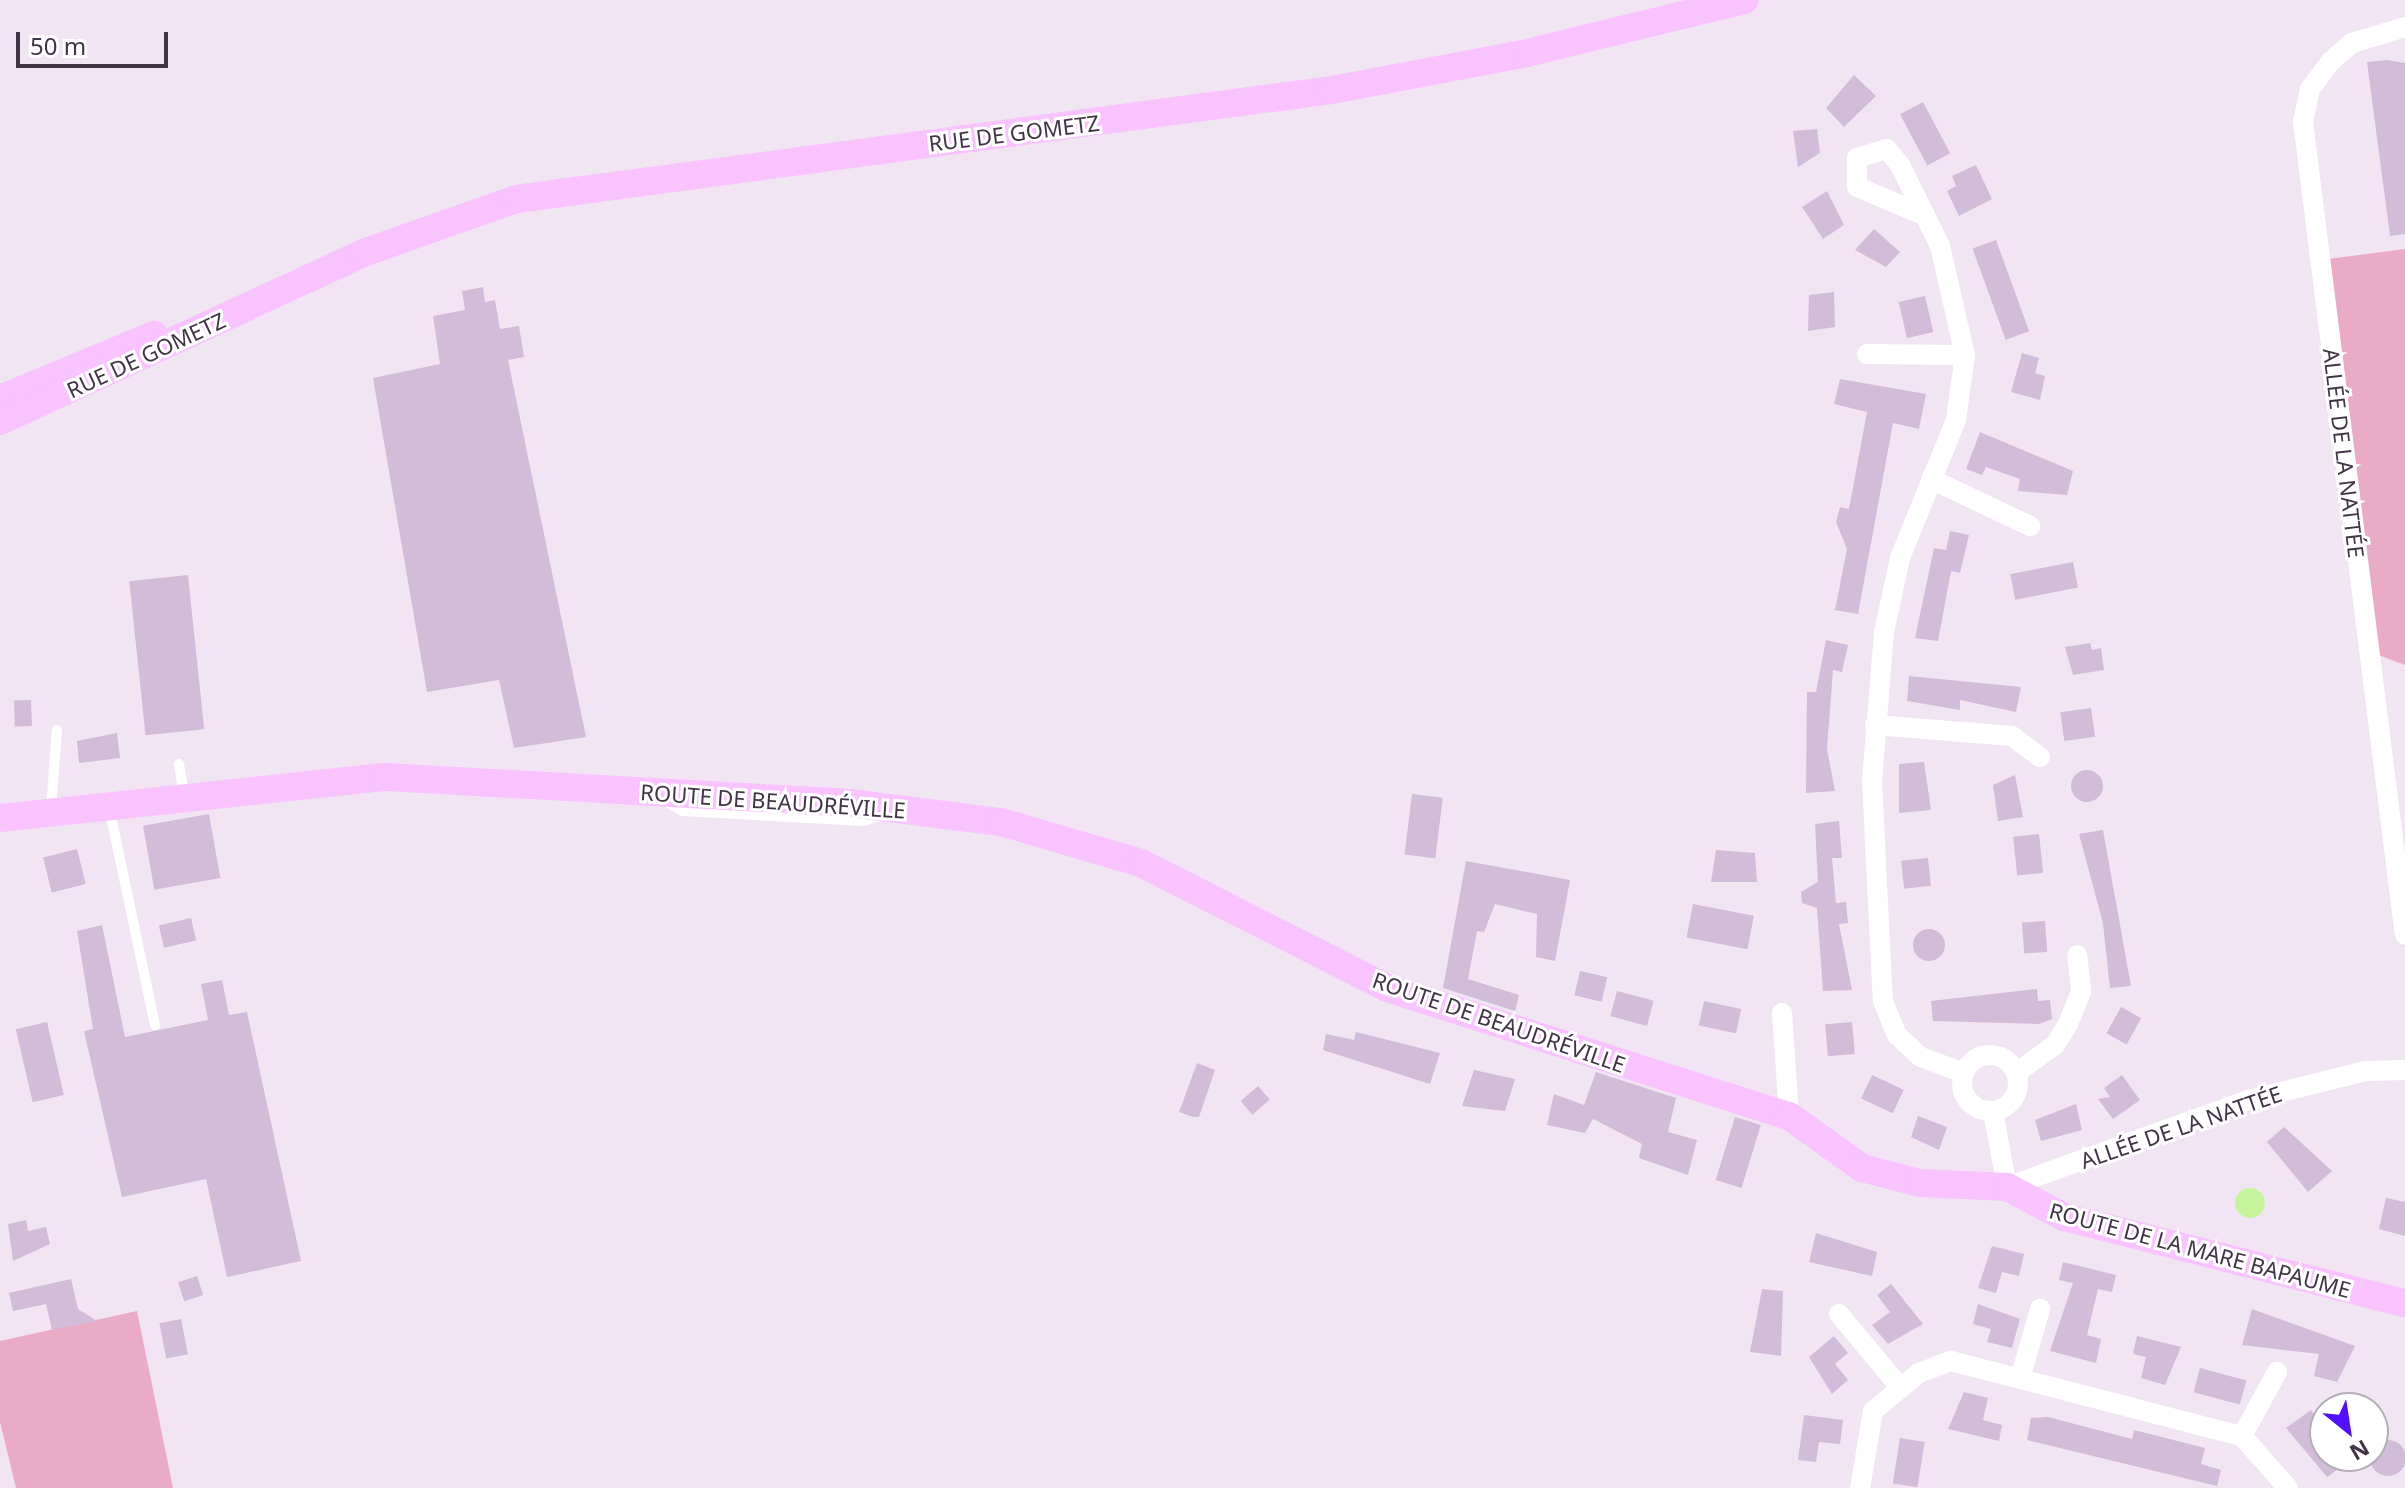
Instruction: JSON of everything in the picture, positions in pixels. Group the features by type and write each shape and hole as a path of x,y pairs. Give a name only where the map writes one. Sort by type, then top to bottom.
{"street":[{"name":"RUE DE GOMETZ","path":"0,399 516,199 1332,90 1745,0"},
{"name":"ALLÉE DE LA NATTÉE","path":"2405,27 2352,43 2331,61 2310,89 2303,121 2405,935"},
{"path":"1919,213 1940,246 1965,355 1956,420 1900,558 1875,725 1874,906 1883,1001 1897,1035 1921,1057 1964,1073"},
{"name":"RUE DE GOMETZ","path":"0,421 290,285"},
{"path":"1867,354 1965,355"},
{"path":"1931,479 2030,526"},
{"path":"1875,725 2012,736 2040,757"},
{"name":"ROUTE DE BEAUDRÉVILLE","path":"0,818 184,796 386,777 893,809 1001,822 1141,863 1387,988 1789,1116 1819,1142"},
{"path":"1993,1111 2014,1098 2016,1073 2055,1045 2068,1024 2081,991 2077,955"},
{"path":"1782,1013 1789,1116"},
{"path":"1993,1111 1967,1101 1964,1073 1976,1059 1995,1055 2016,1073"},
{"name":"ALLÉE DE LA NATTÉE","path":"2007,1187 2249,1100 2365,1071 2405,1070"},
{"path":"1993,1111 2007,1187"},
{"name":"ROUTE DE LA MARE BAPAUME","path":"1819,1142 1881,1174 2007,1187 2064,1217 2405,1303"},
{"path":"2021,1375 2040,1309"},
{"path":"1839,1314 1899,1386"},
{"path":"1860,1488 1873,1411 1899,1386 1951,1361 2021,1375 2242,1436 2288,1488"},
{"path":"2242,1436 2277,1372"}],"lane":[{"path":"51,811 57,730"},
{"path":"179,764 184,796"},
{"path":"109,805 155,1025"}],"shaded area":[{"path":"2405,249 2405,665 2368,651 2320,260"},
{"path":"2250,1188 2260,1193 2265,1203 2260,1213 2250,1218 2240,1213 2235,1203 2240,1193"},
{"path":"137,1311 173,1488 16,1488 0,1422 0,1341"}],"building":[{"path":"2387,60 2405,63 2405,234 2390,236 2367,62"},
{"path":"1854,75 1876,96 1844,127 1826,108"},
{"path":"1923,102 1950,153 1927,165 1900,114"},
{"path":"1817,129 1820,153 1798,167 1793,131"},
{"path":"1976,165 1992,199 1959,216 1947,191 1956,186 1952,176"},
{"path":"1827,191 1844,225 1823,239 1802,207"},
{"path":"1874,229 1900,252 1886,267 1855,250"},
{"path":"1996,240 2029,331 2006,340 1973,249"},
{"path":"483,287 485,302 495,300 500,329 519,326 524,357 508,360 586,737 514,748 499,680 427,692 373,378 440,364 433,316 465,310 462,291"},
{"path":"1834,292 1835,327 1808,331 1809,295"},
{"path":"1925,296 1933,332 1907,338 1899,302"},
{"path":"2022,353 2039,358 2035,373 2045,376 2040,400 2011,392"},
{"path":"1840,379 1926,394 1919,429 1893,423 1858,614 1835,610 1847,549 1836,522 1840,507 1849,509 1867,412 1834,404"},
{"path":"1980,432 2073,471 2067,495 2018,491 2020,479 1986,467 1982,475 1966,469"},
{"path":"1950,531 1969,535 1960,573 1951,571 1938,641 1915,638 1934,548 1946,550"},
{"path":"2073,562 2078,588 2015,600 2010,574"},
{"path":"188,575 204,729 146,735 129,581"},
{"path":"1826,640 1848,645 1842,672 1833,670 1827,749 1835,791 1806,793 1807,692 1816,692"},
{"path":"2090,643 2092,650 2101,648 2104,670 2073,675 2065,647"},
{"path":"1909,676 2021,687 2016,712 1960,700 1960,710 1907,701"},
{"path":"31,700 32,726 15,727 14,701"},
{"path":"2091,708 2095,737 2064,741 2060,712"},
{"path":"117,733 120,758 79,763 77,741"},
{"path":"1924,762 1931,810 1899,813 1899,764"},
{"path":"2087,770 2098,775 2103,786 2098,797 2087,802 2076,797 2071,786 2076,775"},
{"path":"2015,775 2023,817 1998,821 1993,785"},
{"path":"1412,794 1443,798 1435,858 1405,855"},
{"path":"209,814 220,878 154,890 143,826"},
{"path":"1839,821 1842,858 1832,858 1836,903 1846,902 1848,923 1839,924 1852,990 1823,991 1817,908 1802,903 1801,892 1818,882 1815,824"},
{"path":"2103,830 2131,986 2110,988 2103,923 2079,834"},
{"path":"2039,834 2043,873 2017,876 2013,837"},
{"path":"77,849 86,884 52,892 43,857"},
{"path":"1716,850 1755,853 1757,882 1711,882"},
{"path":"1928,858 1931,886 1904,889 1901,861"},
{"path":"1466,861 1570,880 1555,961 1536,957 1537,914 1495,904 1484,932 1477,931 1468,979 1519,995 1515,1011 1443,988"},
{"path":"1693,904 1754,916 1747,949 1687,937"},
{"path":"191,918 196,940 164,948 159,925"},
{"path":"2045,921 2047,952 2024,954 2022,923"},
{"path":"102,925 125,1037 208,1020 201,984 222,980 229,1015 247,1012 301,1261 227,1277 206,1179 122,1197 84,1031 93,1029 77,931"},
{"path":"1929,929 1941,933 1945,945 1941,957 1929,961 1917,957 1913,945 1917,933"},
{"path":"1580,971 1607,977 1602,1002 1574,995"},
{"path":"2037,989 2038,1001 2050,1000 2052,1019 2039,1024 1933,1021 1931,1001"},
{"path":"1617,991 1654,1001 1647,1026 1610,1016"},
{"path":"1704,1001 1741,1009 1736,1033 1699,1025"},
{"path":"2121,1007 2141,1018 2127,1044 2106,1033"},
{"path":"47,1022 64,1095 33,1102 16,1029"},
{"path":"1852,1022 1855,1054 1828,1056 1825,1024"},
{"path":"1356,1032 1440,1053 1430,1084 1323,1050 1326,1034 1354,1040"},
{"path":"1197,1063 1215,1070 1199,1117 1193,1117 1179,1112"},
{"path":"1474,1070 1515,1079 1505,1111 1462,1106"},
{"path":"1596,1072 1676,1098 1668,1132 1697,1140 1688,1175 1639,1158 1642,1144 1593,1119 1585,1133 1547,1125 1554,1094 1584,1105"},
{"path":"1872,1075 1904,1090 1893,1113 1861,1099"},
{"path":"2122,1075 2140,1100 2113,1119 2098,1099 2110,1097 2104,1088"},
{"path":"1258,1086 1270,1100 1252,1115 1241,1101"},
{"path":"2076,1104 2082,1130 2041,1141 2035,1120"},
{"path":"1918,1116 1947,1127 1939,1150 1911,1137"},
{"path":"1735,1117 1761,1125 1742,1188 1716,1180"},
{"path":"2284,1127 2332,1171 2308,1192 2267,1142"},
{"path":"2386,1198 2405,1202 2405,1236 2379,1229"},
{"path":"26,1220 28,1231 46,1227 50,1244 13,1261 8,1224"},
{"path":"1816,1233 1877,1252 1872,1276 1809,1262"},
{"path":"1992,1246 2024,1254 2019,1276 2002,1272 1996,1293 1978,1288"},
{"path":"2063,1262 2116,1275 2112,1292 2098,1289 2087,1335 2101,1339 2096,1363 2050,1351 2073,1283 2059,1280"},
{"path":"197,1276 203,1295 184,1301 178,1282"},
{"path":"71,1279 78,1309 97,1321 52,1330 46,1304 13,1311 9,1293"},
{"path":"1891,1284 1923,1324 1888,1344 1872,1325 1890,1312 1877,1295"},
{"path":"1762,1289 1783,1291 1781,1356 1750,1352"},
{"path":"1978,1304 2020,1319 2012,1348 1987,1342 1991,1329 1973,1324"},
{"path":"2252,1309 2355,1346 2337,1382 2314,1376 2319,1354 2242,1345"},
{"path":"181,1319 188,1354 166,1359 159,1323"},
{"path":"1834,1336 1848,1353 1835,1364 1848,1380 1832,1394 1809,1357"},
{"path":"2137,1336 2181,1347 2165,1385 2141,1378 2146,1357 2133,1354"},
{"path":"2200,1368 2246,1380 2240,1405 2194,1392"},
{"path":"1964,1392 1988,1398 1983,1420 2002,1425 1999,1441 1948,1429"},
{"path":"2309,1411 2309,1455 2286,1428"},
{"path":"1804,1415 1843,1420 1840,1444 1819,1442 1816,1462 1798,1460"},
{"path":"2048,1417 2132,1439 2134,1430 2205,1448 2201,1464 2221,1470 2217,1486 2027,1440 2031,1418"},
{"path":"1900,1438 1925,1442 1917,1487 1893,1483"},
{"path":"2389,1440 2401,1445 2405,1451 2405,1465 2401,1471 2388,1476 2376,1472 2389,1472"}]}
